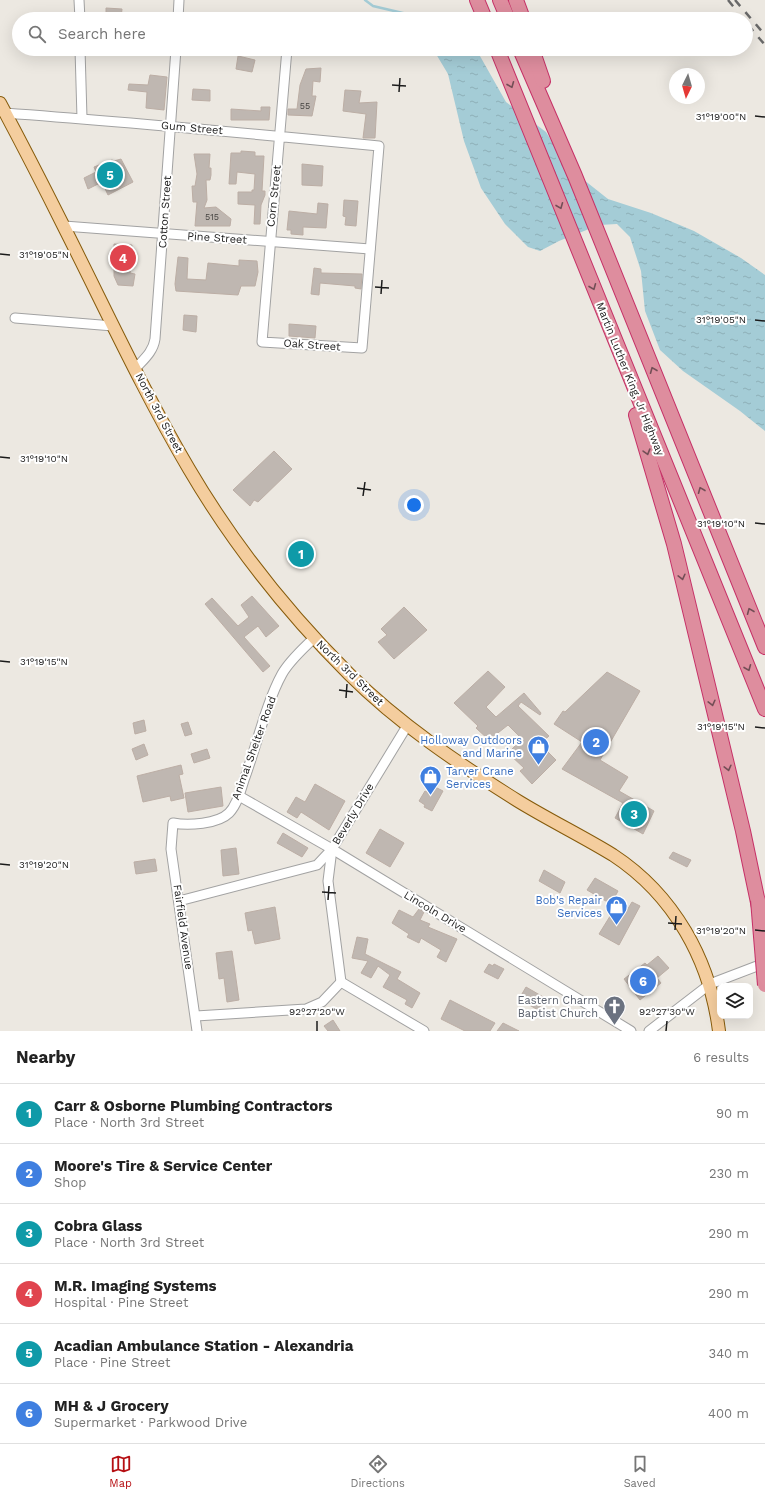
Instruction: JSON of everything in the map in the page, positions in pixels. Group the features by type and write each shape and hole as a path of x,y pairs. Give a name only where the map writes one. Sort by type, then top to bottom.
{"highway":[{"path":"477,0 482,12"},
{"path":"500,0 505,12"},
{"path":"516,0 520,12"},
{"name":"Martin Luther King, Jr Highway","path":"500,56 616,347 765,709"},
{"path":"523,56 575,176 765,647"},
{"path":"534,56 575,176"},
{"path":"616,347 674,544 744,831 765,936"},
{"path":"758,900 765,985"}],"main road":[{"name":"North 3rd Street","path":"3,108 64,226 113,326 189,470 229,531 273,590 314,638 350,676 407,726 486,780 612,855 641,877 678,918 694,946 710,984 719,1031"}],"street":[{"path":"79,0 80,12"},
{"path":"178,12 179,0"},
{"path":"80,56 82,118"},
{"name":"Cotton Street","path":"135,368 154,346 164,234 176,56"},
{"name":"Corn Street","path":"262,342 286,56"},
{"name":"Gum Street","path":"3,108 82,118 379,146 370,249"},
{"name":"Pine Street","path":"64,226 370,249"},
{"name":"Oak Street","path":"262,342 362,348 370,249"},
{"path":"15,318 113,326"},
{"name":"Animal Shelter Road","path":"174,823 183,825 196,824 214,820 228,813 238,796 272,698 282,674 291,662 314,638"},
{"name":"Beverly Drive","path":"341,982 328,881 332,849 407,726"},
{"name":"Lincoln Drive","path":"238,796 332,849 631,1031"},
{"name":"Fairfield Avenue","path":"174,823 171,849 197,1031"},
{"path":"179,901 317,865 332,849"},
{"path":"648,1031 710,984 765,963"},
{"path":"196,1016 306,1009 322,1002 341,982 424,1031"}],"water":[{"path":"437,56 480,56 506,102 546,132 560,155 584,180 608,199 651,213 694,231 741,258 765,275 765,431 740,411 683,371 660,350 645,311 641,271 630,237 617,224 599,225 559,241 540,251 528,247 505,224 481,188 464,141 448,74"}],"building":[{"path":"106,8 122,9 122,12 106,12"},
{"path":"238,56 255,60 252,72 236,69"},
{"path":"321,68 320,82 313,81 312,96 316,96 312,116 288,115 288,109 297,109 300,85 306,69"},
{"path":"150,75 167,77 164,110 146,108 147,92 128,90 129,84 148,85"},
{"path":"193,89 210,90 210,101 192,100"},
{"path":"345,90 361,91 359,103 377,102 375,138 363,138 366,114 343,111"},
{"path":"261,107 270,107 269,120 231,120 231,109 261,111"},
{"path":"241,151 255,152 255,156 264,156 262,191 265,191 265,195 261,205 260,224 254,224 255,205 238,204 238,192 252,192 252,190 254,190 255,174 237,172 236,184 229,184 231,153 241,153"},
{"path":"194,154 210,154 209,168 211,168 211,175 210,180 206,180 207,200 204,208 216,207 231,219 230,226 195,226 197,202 193,202 192,186 195,186 197,174"},
{"path":"121,159 133,182 108,195 102,182 88,189 84,178 96,172 94,167 112,160 114,161"},
{"path":"302,164 323,166 322,186 302,185"},
{"path":"344,200 358,201 356,226 345,225 346,217 343,216"},
{"path":"318,203 328,204 326,228 303,227 303,235 291,234 291,230 287,230 289,211 317,214"},
{"path":"114,244 132,245 130,273 135,274 133,286 118,285 114,276"},
{"path":"178,257 188,258 187,279 206,280 208,263 239,266 239,260 257,261 258,272 255,286 241,286 238,295 176,291 175,284"},
{"path":"314,268 321,269 321,273 362,274 361,289 355,288 355,286 320,283 319,295 311,294"},
{"path":"184,315 197,316 196,332 183,330"},
{"path":"289,324 316,326 315,338 289,336"},
{"path":"274,451 292,469 258,502 254,500 250,506 233,490"},
{"path":"307,543 312,549 296,565 290,559"},
{"path":"252,596 279,626 266,637 258,626 244,637 270,666 263,672 205,604 212,598 238,626 249,617 241,605"},
{"path":"404,607 427,630 394,659 378,642 387,635 381,629"},
{"path":"488,671 505,687 486,707 496,717 524,693 541,713 540,715 521,702 518,706 549,736 540,744 556,760 532,784 520,771 524,768 508,753 522,739 508,725 489,740 476,728 478,726 454,703"},
{"path":"607,672 640,691 600,760 628,777 619,791 654,811 643,834 615,818 623,803 562,769 582,742 554,724 563,711 565,712"},
{"path":"144,720 146,731 135,734 133,723"},
{"path":"188,722 192,734 185,736 181,724"},
{"path":"144,744 148,755 136,760 132,749"},
{"path":"207,749 210,758 194,763 191,754"},
{"path":"181,765 183,774 179,775 184,798 171,801 170,796 143,802 137,776"},
{"path":"315,784 345,801 329,830 301,812 297,818 287,812 296,797 305,802"},
{"path":"221,787 223,806 188,812 185,793"},
{"name":"Tarver Crane Services","path":"435,787 443,791 432,811 424,807 425,805 419,801 425,791 431,794"},
{"path":"380,829 404,843 390,867 366,853"},
{"path":"283,833 308,848 302,857 277,843"},
{"path":"236,848 239,874 223,876 221,850"},
{"path":"673,852 691,860 687,867 669,858"},
{"path":"155,859 157,871 136,874 134,862"},
{"path":"544,870 565,882 560,893 539,881"},
{"path":"595,878 618,891 611,904 587,890"},
{"name":"Bob's Repair Services","path":"632,902 640,906 619,945 599,934 612,913 623,917"},
{"path":"275,907 280,939 255,944 252,930 248,931 245,913"},
{"path":"419,909 424,912 420,920 430,924 428,927 457,939 446,962 437,957 441,950 421,938 419,943 407,937 409,934 392,923 399,910 413,917"},
{"path":"357,937 368,939 365,954 401,972 397,979 420,993 412,1008 405,1004 407,1000 383,987 390,975 378,966 371,978 361,973 368,961 352,958"},
{"path":"232,951 239,1000 227,1002 224,978 219,979 216,953"},
{"path":"658,956 669,968 657,978 661,983 640,1000 624,979 645,963 647,965"},
{"path":"489,964 493,966 494,964 504,969 498,979 484,972"},
{"path":"526,987 545,998 538,1010 519,999"},
{"path":"450,1000 495,1023 490,1031 465,1031 441,1019"},
{"path":"333,1020 340,1031 328,1031 324,1026"},
{"path":"503,1023 519,1031 497,1031"}],"waterway":[{"path":"365,0 373,6 398,12"}],"railway":[{"path":"728,0 737,11"},
{"path":"735,0 745,12"},
{"path":"753,21 765,35"},
{"path":"753,31 765,45"}],"place":[{"name":"Acadian Ambulance Station - Alexandria","path":"110,175"},
{"name":"M.R. Imaging Systems","path":"123,258"},
{"name":"Carr & Osborne Plumbing Contractors","path":"301,554"},
{"name":"Moore's Tire & Service Center","path":"596,742"},
{"name":"Holloway Outdoors and Marine","path":"538,766"},
{"name":"Tarver Crane Services","path":"430,796"},
{"name":"Cobra Glass","path":"634,814"},
{"name":"Bob's Repair Services","path":"617,926"},
{"name":"MH & J Grocery","path":"643,981"},
{"name":"Eastern Charm Baptist Church","path":"614,1026"}]}
